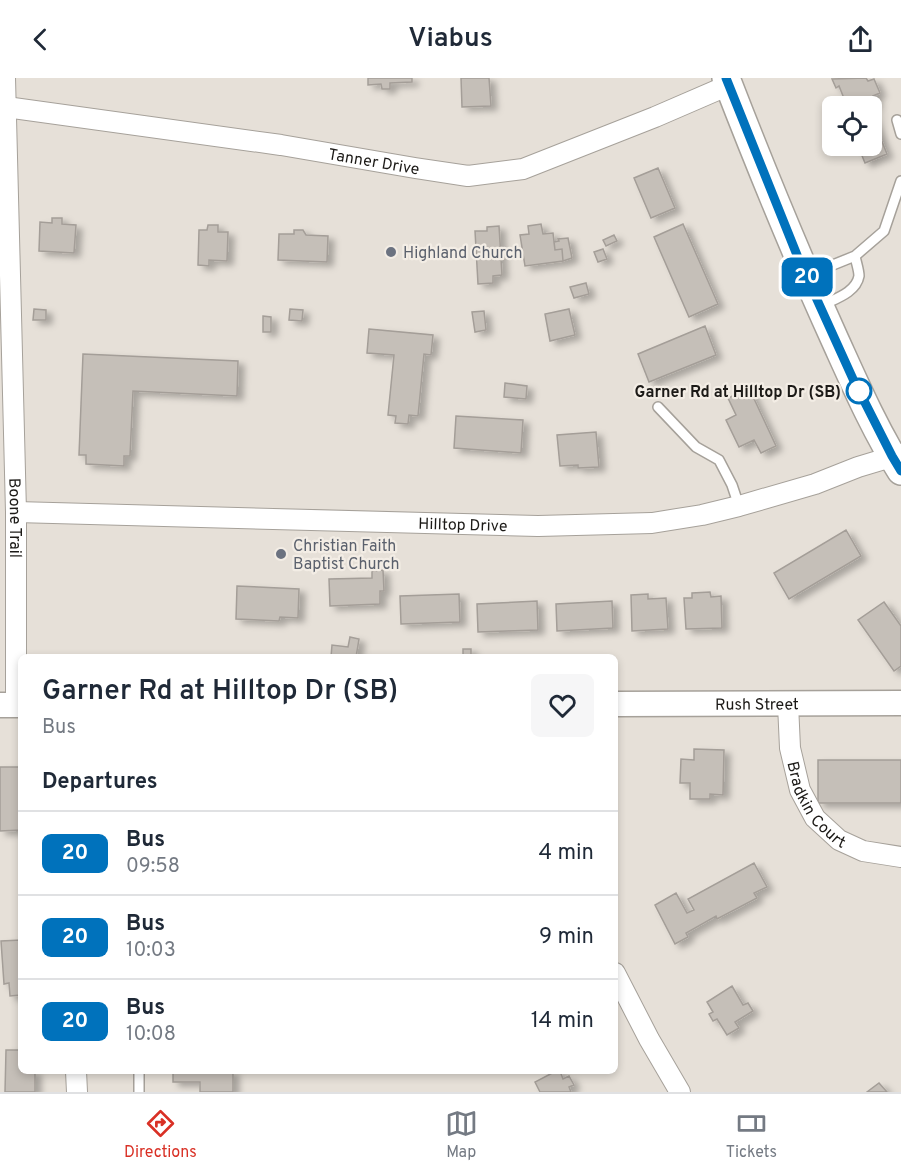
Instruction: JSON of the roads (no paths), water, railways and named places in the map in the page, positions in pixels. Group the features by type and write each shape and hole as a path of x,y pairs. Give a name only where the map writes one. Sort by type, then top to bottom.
{"main road":[{"path":"728,82 806,276 853,379 898,460"}],"street":[{"name":"Boone Trail","path":"5,78 16,512 12,705"},
{"name":"Tanner Drive","path":"6,107 281,145 468,176 523,169 656,117 728,82"},
{"name":"Hilltop Drive","path":"16,512 538,526 652,523 739,506 815,484 858,467 898,460"},
{"name":"Rush Street","path":"618,704 901,703"},
{"name":"Bradkin Court","path":"788,704 790,748 800,790 815,818 839,840 863,851 901,857"},
{"path":"618,979 680,1092"},
{"path":"76,1074 76,1092"}],"lane":[{"path":"897,120 901,134"},
{"path":"806,276 855,256 884,231 901,181"},
{"path":"820,306 851,290 859,276 855,256"},
{"path":"658,407 696,447 719,460 732,485 739,506"},
{"path":"139,1074 139,1092"}],"place":[{"name":"Highland Church","path":"391,252"},
{"name":"Garner Rd at Hilltop Dr (SB)","path":"859,391"},
{"name":"Christian Faith Baptist Church","path":"281,554"}]}
